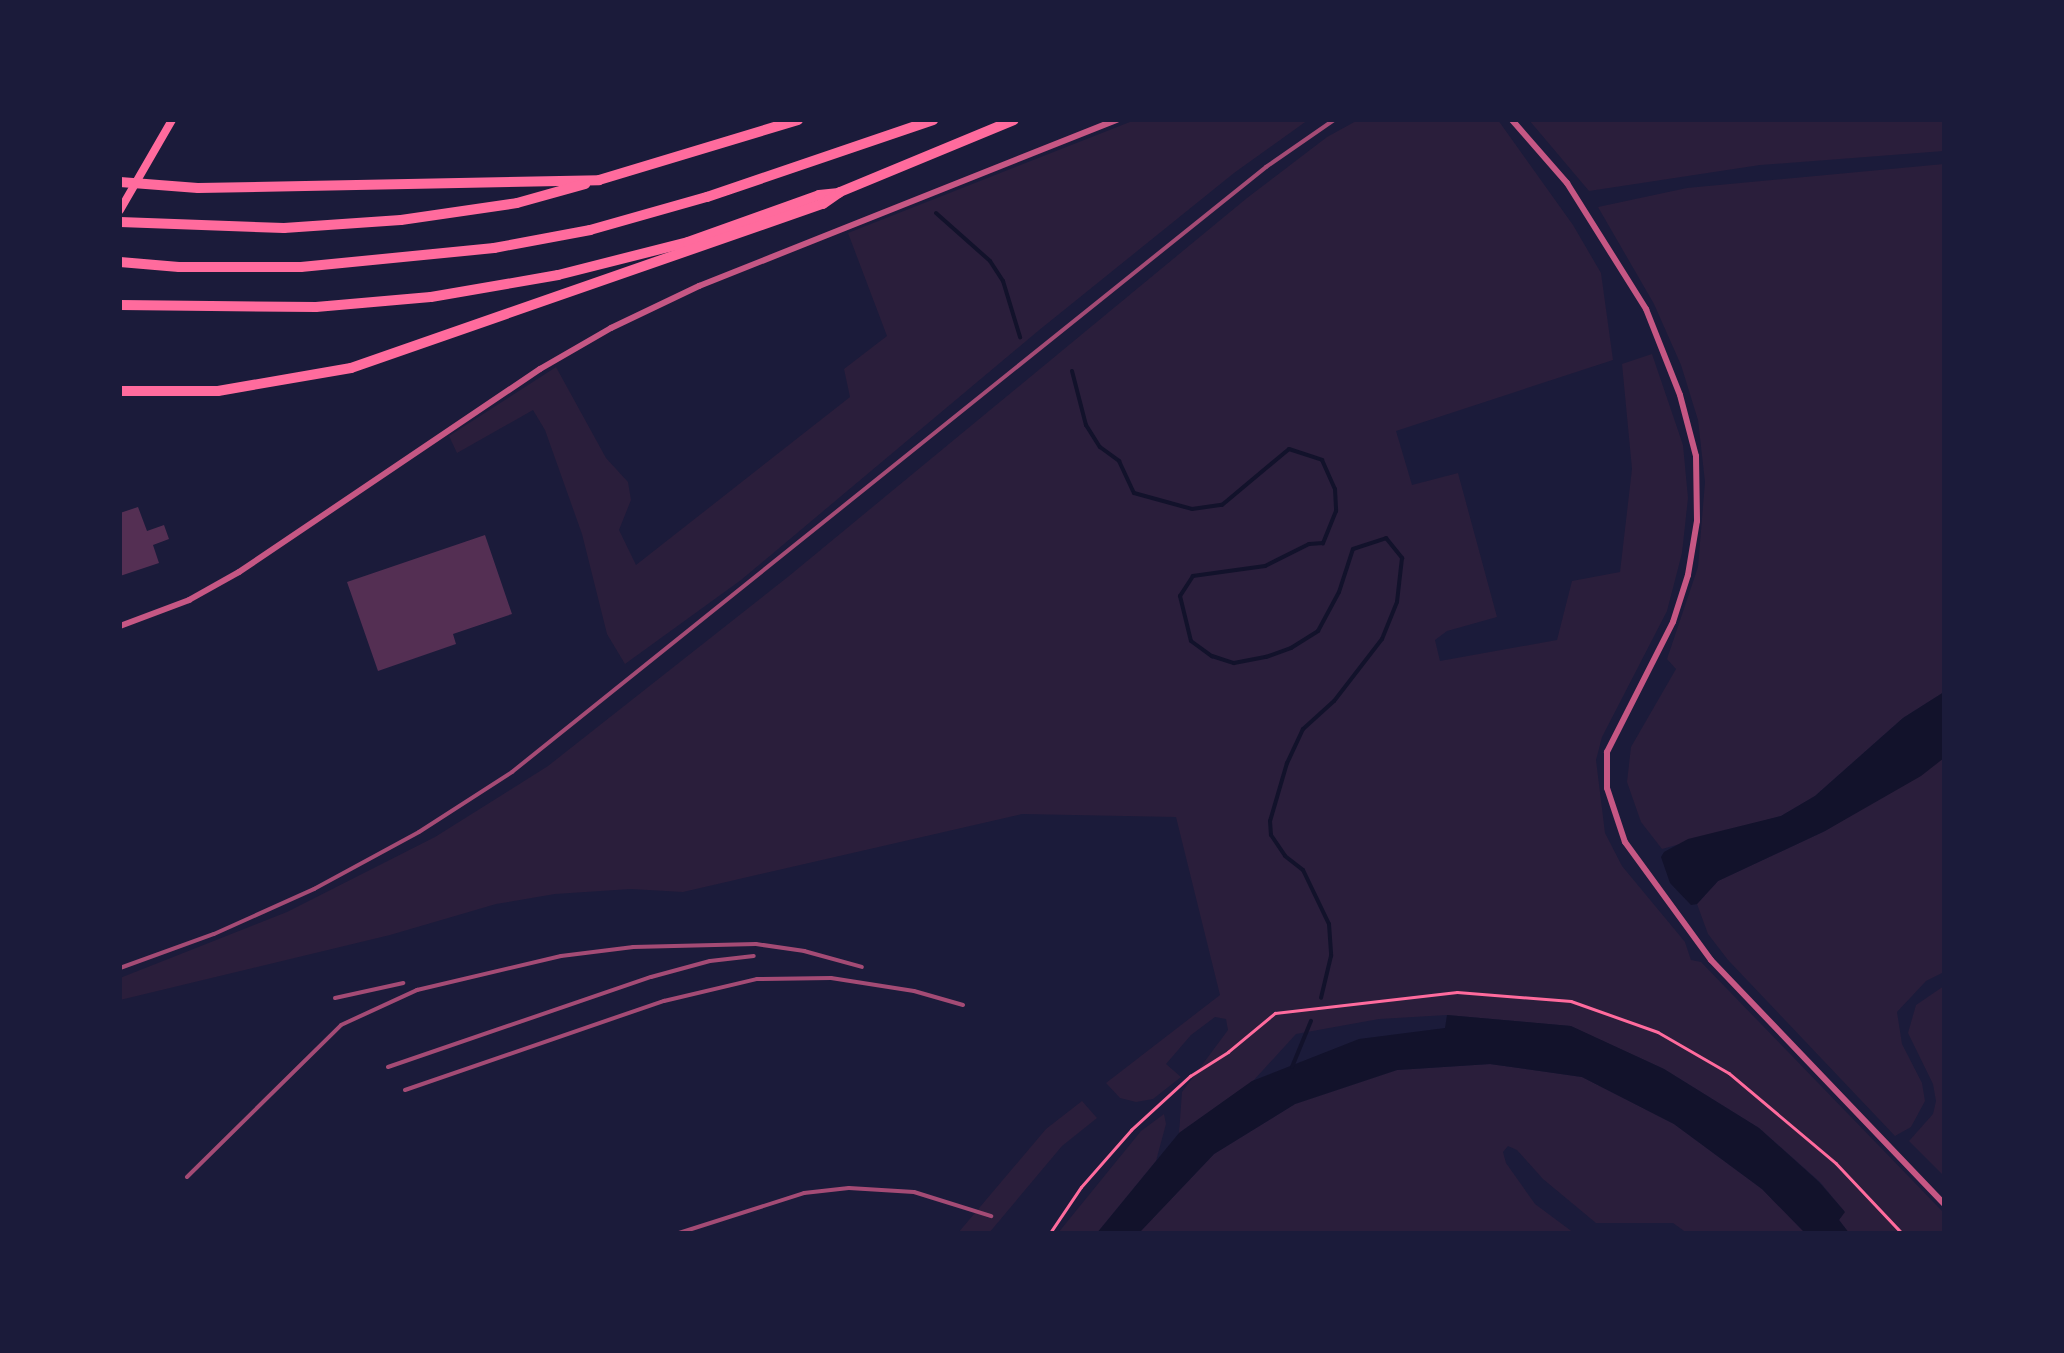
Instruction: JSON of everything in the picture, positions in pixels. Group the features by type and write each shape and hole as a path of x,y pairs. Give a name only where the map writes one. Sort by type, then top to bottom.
{"highway":[{"path":"120,222 284,228 401,220 517,203 798,120"},
{"path":"120,262 179,268 302,267 494,248 590,230 707,196 933,120"},
{"path":"120,391 218,391 351,368 823,204 840,192 1014,120"},
{"path":"120,182 198,188 600,180"},
{"path":"124,306 316,307 430,298 558,275 688,242 819,195 840,192"}],"main road":[{"path":"120,210 172,120"}],"street":[{"path":"120,626 189,600 239,572 540,368 611,328 699,286 1117,120"},
{"path":"1512,120 1567,183 1646,309 1680,395 1696,456 1696,521 1688,574 1668,635 1608,752 1607,788 1625,842 1711,960 1944,1204"}],"path":[{"path":"1050,1233 1081,1188 1131,1130 1190,1076 1228,1052 1275,1012 1457,992 1570,1000 1658,1032 1729,1073 1836,1162 1902,1233"}],"shaded area":[{"path":"1135,120 1308,120 1234,173 1038,331 741,580 625,664 607,634 582,534 545,430 533,410 457,453 449,436 556,367 606,458 628,482 631,500 619,530 636,565 850,397 844,369 887,336 848,233"},
{"path":"1358,120 1498,120 1573,225 1601,273 1613,360 1396,431 1412,485 1458,473 1497,617 1447,631 1435,640 1440,661 1557,640 1572,581 1620,572 1632,469 1622,364 1652,354 1683,445 1688,498 1682,553 1667,611 1602,737 1596,760 1605,833 1622,866 1685,942 1691,960 1701,962 1944,1213 1944,1233 1849,1233 1839,1220 1844,1211 1820,1182 1759,1128 1664,1069 1570,1026 1447,1015 1379,1019 1296,1034 1253,1081 1179,1133 1182,1092 1228,1030 1226,1019 1215,1017 1191,1035 1166,1064 1181,1077 1153,1099 1136,1102 1120,1098 1106,1083 1220,995 1176,817 1022,814 683,892 631,889 555,894 496,904 390,935 120,1000 120,978 287,912 435,837 548,766 789,576 1247,198 1327,137"},
{"path":"1529,120 1944,120 1944,151 1760,165 1589,191"},
{"path":"1944,164 1944,692 1903,718 1815,796 1781,816 1662,849 1641,822 1627,782 1631,747 1676,669 1667,659 1698,567 1705,482 1698,420 1681,365 1654,304 1598,207 1687,188"},
{"path":"1944,692 1944,758 1921,776 1825,831 1718,881 1697,904 1691,905 1670,883 1661,857 1664,852 1688,839 1781,816 1815,796 1903,718"},
{"path":"1944,758 1944,972 1926,981 1897,1012 1902,1044 1922,1083 1925,1101 1911,1127 1895,1136 1728,960 1708,934 1697,904 1718,881 1825,831"},
{"path":"1944,986 1944,1176 1909,1141 1933,1114 1936,1101 1933,1084 1908,1033 1916,1005"},
{"path":"1447,1015 1571,1026 1664,1069 1759,1128 1819,1182 1845,1212 1839,1220 1849,1233 1805,1233 1762,1189 1674,1124 1582,1077 1490,1064 1397,1070 1295,1104 1214,1154 1139,1233 1097,1233 1179,1133 1252,1081 1359,1039 1445,1028"},
{"path":"1490,1064 1582,1077 1674,1124 1762,1189 1805,1233 1687,1233 1673,1223 1596,1223 1508,1146 1503,1152 1506,1163 1535,1204 1574,1233 1139,1233 1214,1154 1295,1104 1397,1070"},
{"path":"1082,1101 1097,1118 1062,1146 989,1233 958,1233 1046,1129"},
{"path":"1164,1114 1166,1124 1156,1161 1097,1233 1058,1233 1141,1131"}],"building":[{"path":"138,507 147,531 164,525 169,539 153,545 159,563 120,576 120,513"},
{"path":"485,535 512,614 453,634 456,644 378,671 347,582"}],"waterway":[{"path":"936,213 990,261 1003,281 1020,337"},
{"path":"1072,371 1086,425 1100,447 1119,461 1134,493 1192,509 1222,505 1289,449 1322,460 1335,489 1336,511 1323,543 1309,544 1265,566 1193,576 1180,596 1191,641 1212,656 1234,663 1266,657 1291,648 1318,631 1339,592 1353,549 1386,538 1402,558 1397,602 1382,639 1334,701 1303,729 1287,763 1270,821 1271,835 1285,856 1303,870 1329,924 1331,956 1321,998"},
{"path":"1292,1067 1311,1021"}],"railway":[{"path":"120,968 214,934 314,889 419,832 512,772 1266,167 1334,120"},
{"path":"187,1177 341,1025 417,990 561,956 633,947 756,944 804,951 862,967"},
{"path":"388,1067 651,977 710,961 754,956"},
{"path":"405,1090 664,1001 757,979 831,978 914,991 963,1005"},
{"path":"335,998 403,983"},
{"path":"679,1233 804,1193 849,1188 914,1192 991,1216"}]}
